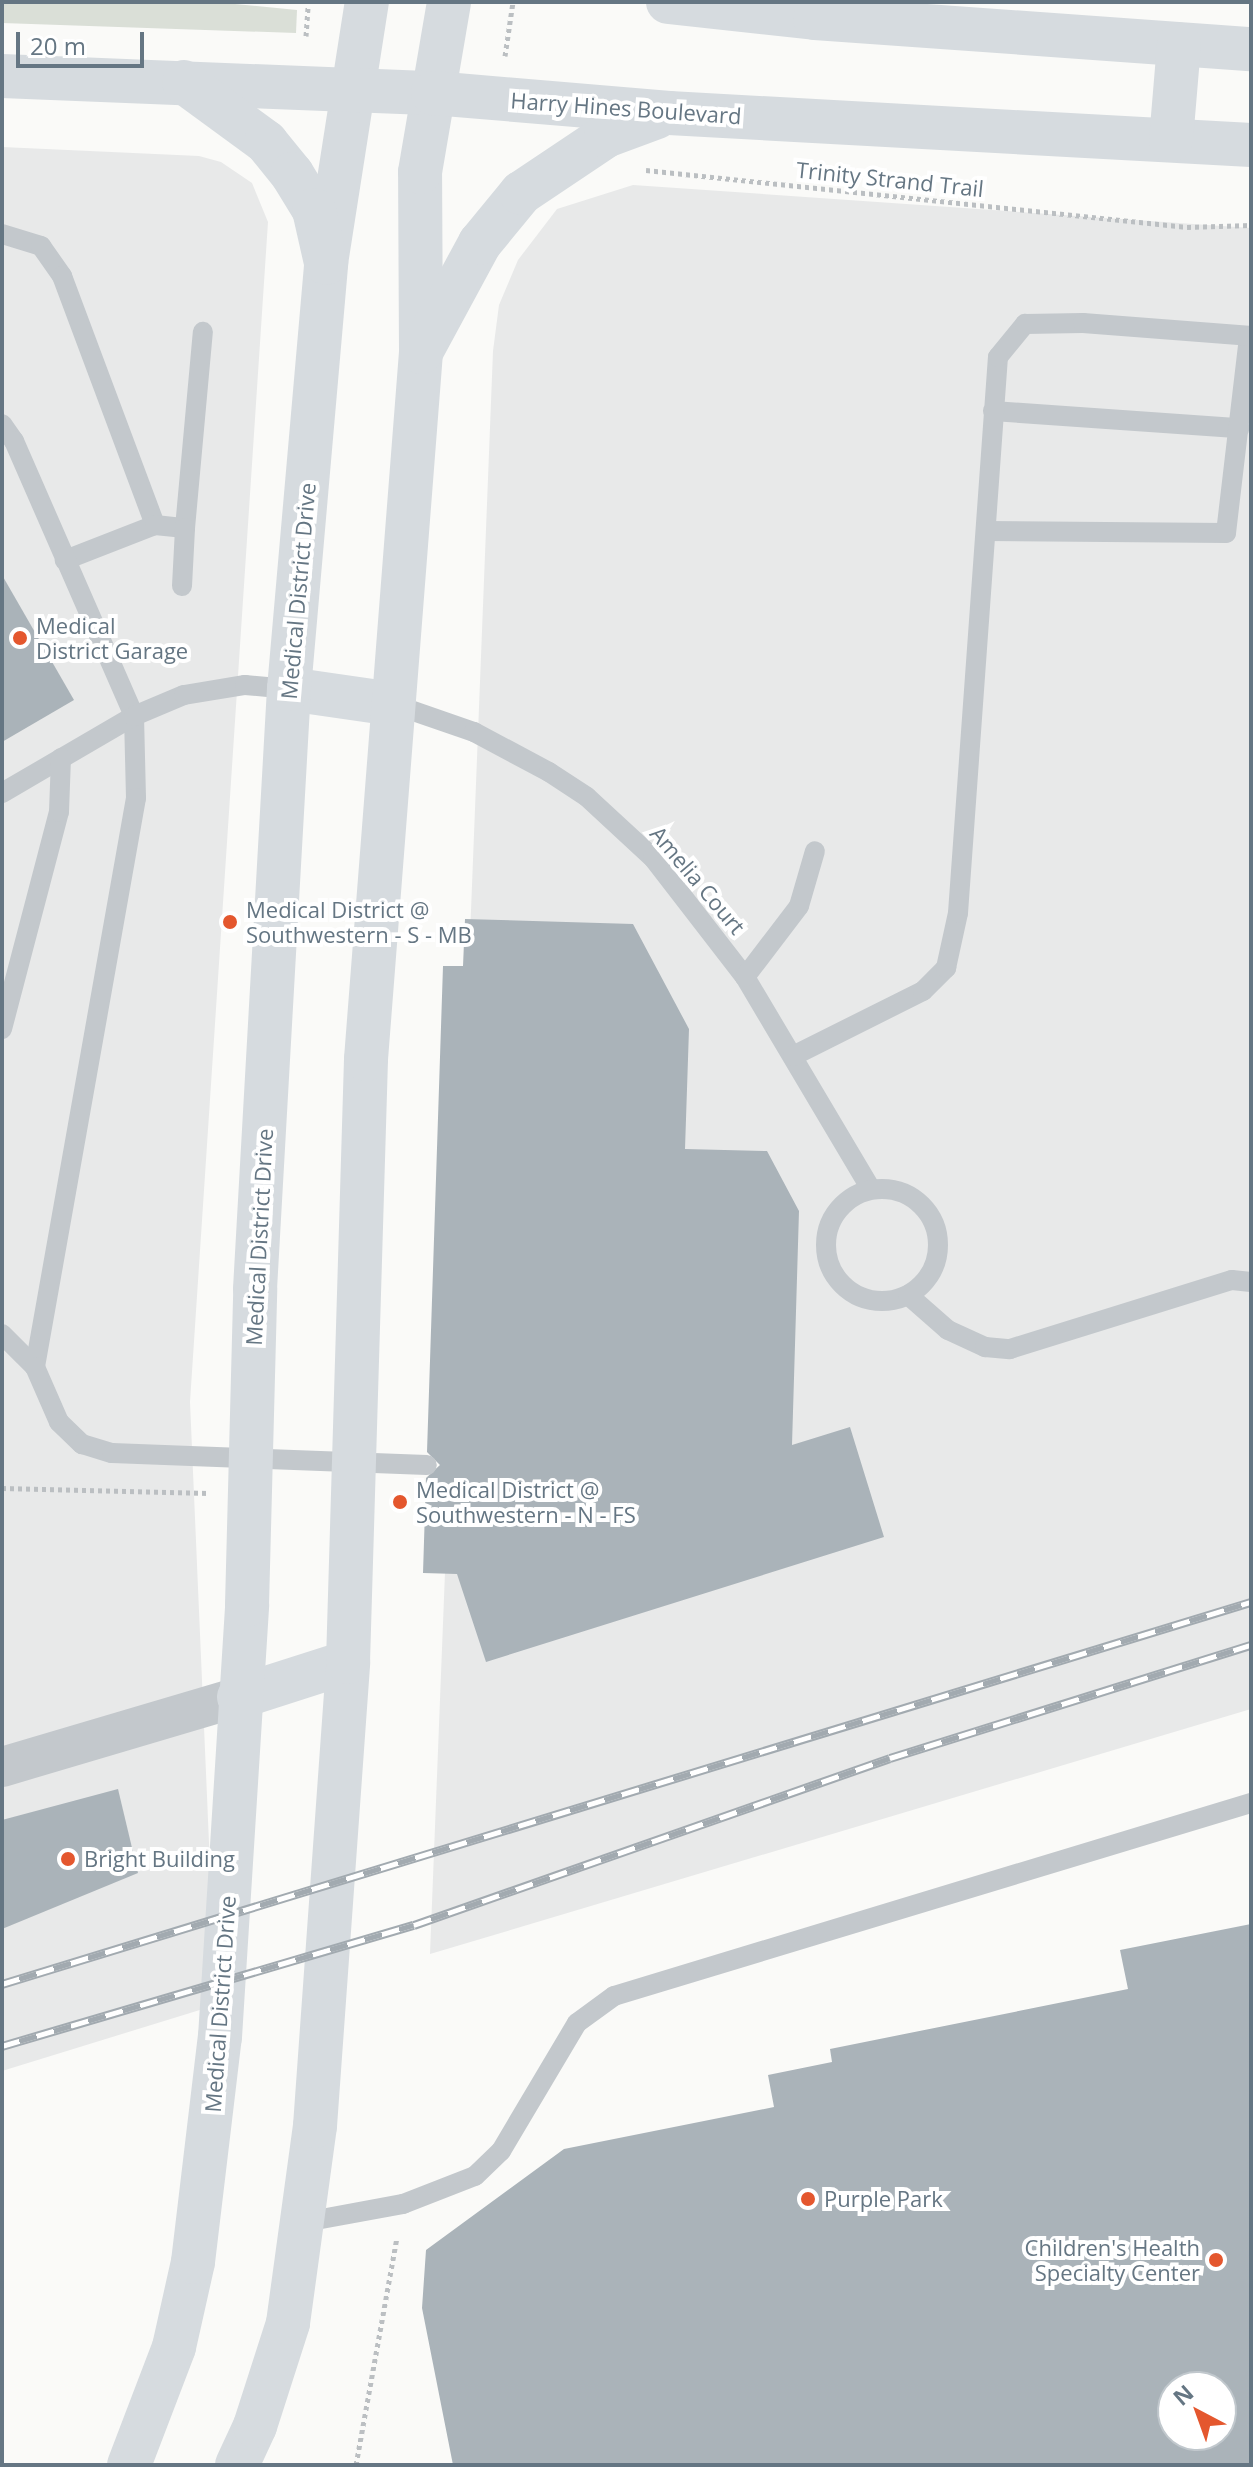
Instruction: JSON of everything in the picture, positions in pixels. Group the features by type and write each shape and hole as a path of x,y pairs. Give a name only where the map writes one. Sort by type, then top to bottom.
{"main road":[{"name":"Medical District Drive","path":"129,2465 174,2347 193,2262 220,2037 239,1697 255,1289 289,689 326,263 367,2"},
{"path":"237,2465 255,2426 288,2323 305,2222 348,1662 366,1059 421,352 420,172 449,2"},
{"path":"668,2 1251,49"},
{"path":"1171,140 1179,44"},
{"name":"Harry Hines Boulevard","path":"2,76 433,93 669,113 1251,145"},
{"path":"184,82 266,142 292,174 314,210 326,263"},
{"path":"421,352 480,243 521,193 606,136 669,113"},
{"path":"289,689 393,704"},
{"path":"239,1697 348,1662"}],"street":[{"path":"2,1767 239,1697"}],"lane":[{"path":"2,234 41,246 62,276 155,525"},
{"path":"793,1056 923,991 946,968 958,913 998,357 1025,324 1083,323 1250,336 1226,533 987,531"},
{"path":"182,586 203,332"},
{"path":"993,411 1239,428"},
{"path":"2,424 14,441 134,716 136,798 35,1367"},
{"path":"65,560 155,525 185,528"},
{"path":"2,793 134,716 184,695 245,685 289,689"},
{"name":"Amelia Court","path":"393,704 474,732 587,797 653,858 745,977 871,1189"},
{"path":"2,1029 59,812 61,758"},
{"path":"745,977 799,906 815,851"},
{"path":"871,1189 901,1191 919,1201 938,1235 937,1258 927,1280 908,1295 885,1301 861,1298 841,1284 828,1263 825,1240 833,1217 849,1199 871,1189"},
{"path":"908,1295 948,1330 985,1347 1010,1349 1232,1280 1251,1282"},
{"path":"2,1334 35,1367 59,1422 82,1444 112,1453 427,1465"},
{"path":"305,2222 403,2204 475,2176 501,2151 577,2023 614,1996 1251,1803"}],"path":[{"path":"306,36 308,7"},
{"name":"Trinity Strand Trail","path":"638,169 1187,227 1251,225"},
{"path":"356,2465 403,2204"}],"shaded area":[{"path":"214,2 297,10 296,33 2,23 2,4"},
{"path":"2,147 199,156 221,162 252,183 268,222 190,1402 216,2005 2,2071"},
{"path":"633,185 1251,228 1251,1709 430,1954 493,351 499,305 518,260 557,209"}],"building":[{"name":"Medical District Garage","path":"2,575 74,700 2,742"},
{"path":"465,919 633,924 689,1029 685,1149 767,1151 799,1211 792,1445 850,1427 884,1537 486,1662 457,1574 423,1573 426,1478 440,1465 427,1452 443,966 463,966"},
{"name":"Bright Building","path":"118,1789 138,1873 2,1929 2,1820"},
{"name":"Purple Park","path":"1251,1924 1251,2465 453,2465 422,2308 426,2250 564,2149 774,2107 768,2075 832,2062 830,2049 1128,1989 1120,1950"}],"railway":[{"path":"2,1984 1251,1602"},
{"path":"2,2046 414,1925 890,1758 1251,1645"}],"place":[{"name":"Medical District Garage","path":"20,638"},
{"name":"Medical District @ Southwestern - S - MB","path":"230,922"},
{"name":"Medical District @ Southwestern - N - FS","path":"400,1502"},
{"name":"Bright Building","path":"68,1859"},
{"name":"Purple Park","path":"808,2199"},
{"name":"Children's Health Specialty Center","path":"1216,2260"}]}
